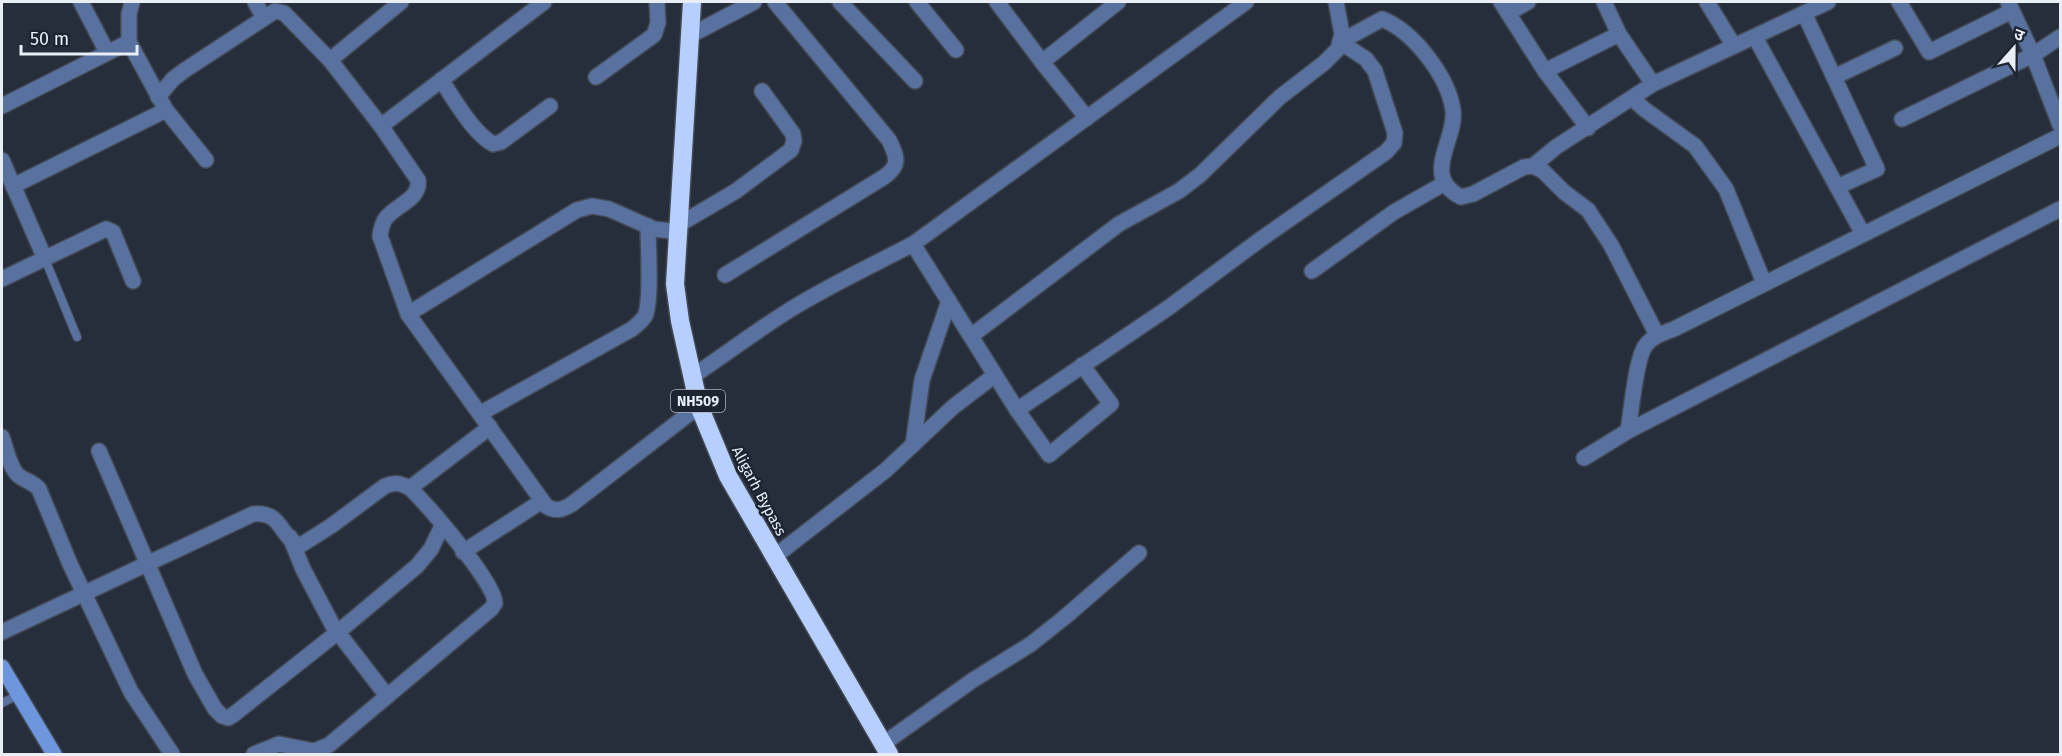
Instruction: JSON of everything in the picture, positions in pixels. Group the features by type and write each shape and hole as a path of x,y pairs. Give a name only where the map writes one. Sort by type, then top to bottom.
{"highway":[{"name":"Aligarh Bypass","path":"692,2 675,284 680,321 699,406 728,476 886,749"}],"street":[{"path":"81,2 107,52"},
{"path":"132,2 129,14 129,42 162,103 206,160"},
{"path":"255,2 284,13 330,60 381,126 418,180 417,192 387,217 382,225 380,236 408,314 546,507 554,511 572,504 699,406"},
{"path":"330,60 401,2"},
{"path":"381,126 544,2"},
{"path":"596,76 654,35 658,23 657,2"},
{"path":"689,36 754,2"},
{"path":"725,275 884,177 892,171 896,163 896,155 889,140 775,2"},
{"path":"840,2 915,81"},
{"path":"917,2 956,50"},
{"path":"999,2 1042,62 1087,118"},
{"path":"1042,62 1118,2"},
{"path":"693,376 789,311 857,271 880,262 913,244 1246,2"},
{"path":"971,336 1119,224 1179,191 1200,175 1280,97 1324,63 1338,49 1342,34 1336,2"},
{"path":"1528,2 1505,7 1545,71 1588,128"},
{"path":"1604,2 1619,34 1653,84"},
{"path":"1707,2 1734,46"},
{"path":"1533,166 1556,147 1653,84 1828,2"},
{"path":"1899,2 1929,52 2010,6 2033,55 2061,125"},
{"path":"14,186 162,103 173,80 185,70 275,10"},
{"path":"1804,13 1877,169 1837,187"},
{"path":"1340,42 1382,19 1394,24 1413,39 1434,66 1446,89 1453,111 1442,158 1445,183 1452,193 1461,197 1473,194 1524,166 1533,166 1543,171 1564,192 1588,210 1611,245 1657,335"},
{"path":"1545,71 1619,34"},
{"path":"1755,37 1863,234"},
{"path":"1902,119 2033,55 2061,37"},
{"path":"2,106 129,42"},
{"path":"1017,410 1168,308 1261,239 1386,152 1394,143 1395,133 1375,71 1366,59 1340,42"},
{"path":"1834,77 1895,48"},
{"path":"441,80 474,127 485,140 493,144 501,142 550,106"},
{"path":"408,314 577,210 592,206 609,209 651,228 677,229 736,191 791,150 794,141 793,134 762,91"},
{"path":"1632,98 1695,146 1701,154 1726,189 1764,282"},
{"path":"1628,431 1640,359 1644,346 1657,335 1674,329 1764,282 2061,136"},
{"path":"2,160 45,259"},
{"path":"1312,271 1394,212 1445,183"},
{"path":"1584,459 1628,431 2061,209"},
{"path":"481,413 641,322 646,314 648,300 651,228"},
{"path":"2,279 102,230 111,230 133,281"},
{"path":"913,244 1017,410 1049,455 1112,404 1082,365"},
{"path":"913,445 922,380 949,301"},
{"path":"774,557 886,471 953,407 995,375"},
{"path":"410,488 490,427"},
{"path":"2,437 14,471 39,489 84,594 131,692 172,754"},
{"path":"99,451 195,674 204,692 222,716 228,718 338,633 417,566 431,549 442,526"},
{"path":"2,632 253,514 267,514 273,517 297,544 305,543 385,486 393,483 410,488 492,590 495,603 486,616 322,749 314,751 279,744 254,754"},
{"path":"463,552 542,501"},
{"path":"290,537 303,569 338,633 387,696"},
{"path":"886,749 973,680 1031,644 1138,553"},
{"path":"2,667 54,754"}],"lane":[{"path":"45,259 77,338"},
{"path":"2,703 18,695"}]}
